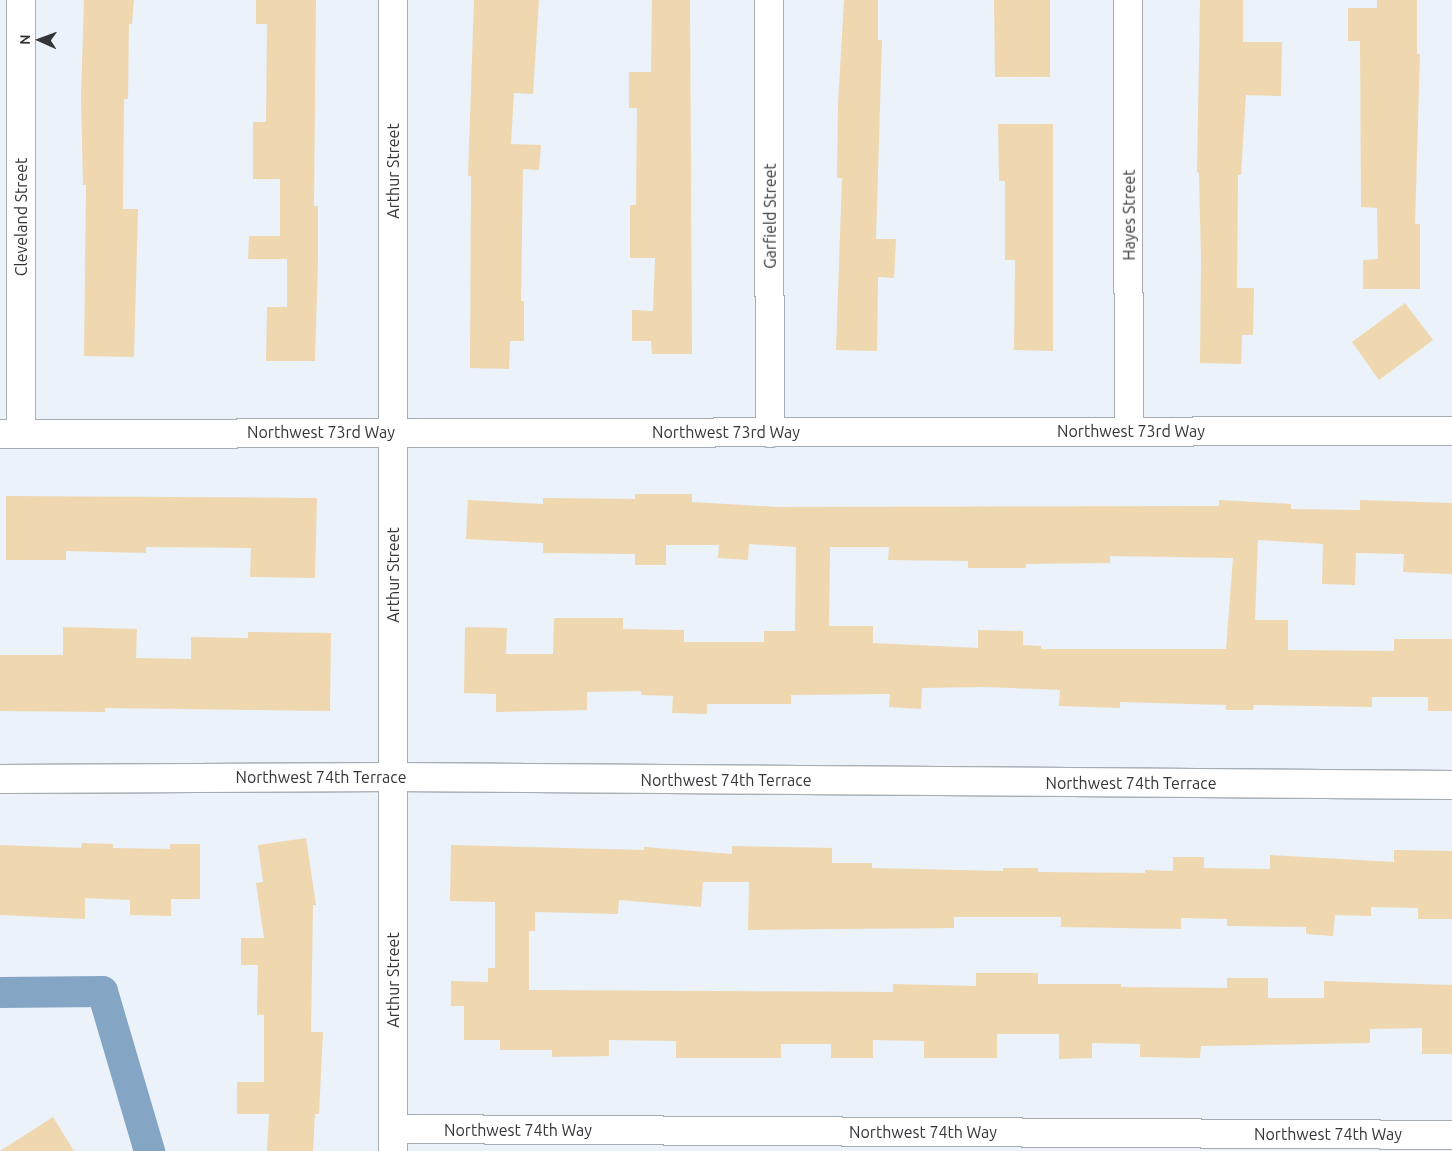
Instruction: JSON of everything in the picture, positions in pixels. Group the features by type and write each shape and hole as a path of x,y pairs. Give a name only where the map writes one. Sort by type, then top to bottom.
{"street":[{"name":"Cleveland Street","path":"10,434 21,0"},
{"name":"Arthur Street","path":"393,0 394,1140"},
{"name":"Garfield Street","path":"769,0 770,433"},
{"name":"Hayes Street","path":"1128,0 1129,430"},
{"name":"Northwest 73rd Way","path":"10,434 770,433 1129,430 1452,431"},
{"name":"Northwest 74th Terrace","path":"0,779 393,777 1452,785"},
{"name":"Northwest 74th Way","path":"394,1140 1452,1135"}],"building":[{"path":"84,0 134,0 132,24 129,24 128,99 124,99 123,209 138,209 134,357 84,356 86,185 83,185 81,98"},
{"path":"256,0 316,0 314,206 318,206 318,259 315,361 266,361 267,307 287,307 287,259 248,259 249,236 280,236 280,179 253,179 253,122 266,122 267,24 256,24"},
{"path":"474,0 539,0 533,94 514,93 511,144 541,145 539,170 523,169 521,301 524,301 524,341 510,341 509,369 470,368 471,176 468,176"},
{"path":"652,0 690,0 692,354 652,354 651,341 632,341 632,310 653,311 655,258 630,258 630,205 636,205 637,108 629,108 629,72 651,72"},
{"path":"844,0 878,0 878,40 882,40 876,239 896,239 894,278 878,277 877,351 836,350 842,178 837,178 838,104"},
{"path":"994,0 1050,0 1050,77 995,77"},
{"path":"1200,0 1243,0 1243,42 1282,42 1281,96 1246,95 1241,175 1238,175 1237,288 1254,288 1253,335 1242,335 1241,364 1200,363 1201,260 1199,173 1197,172"},
{"path":"1377,0 1417,0 1417,54 1420,54 1415,224 1420,224 1420,289 1363,289 1363,260 1378,259 1377,208 1361,207 1360,41 1348,41 1348,8 1377,8"},
{"path":"998,124 1053,124 1053,351 1014,350 1015,260 1005,260 1005,181 999,181"},
{"path":"1405,303 1433,340 1379,380 1352,342"},
{"path":"635,494 692,494 692,502 778,507 1219,506 1219,500 1291,504 1291,509 1360,510 1360,500 1452,503 1452,574 1403,572 1404,554 1356,553 1355,585 1322,584 1323,544 1258,540 1255,620 1288,620 1288,650 1394,651 1394,639 1452,639 1452,711 1428,711 1428,697 1372,697 1372,707 1254,705 1253,710 1226,710 1226,705 1120,702 1120,708 1059,706 1060,690 984,687 922,688 921,709 889,707 890,694 791,695 791,704 707,704 707,714 672,713 673,696 641,695 641,691 587,692 587,710 496,712 496,694 464,693 465,627 507,628 506,654 553,654 554,618 623,618 623,629 684,630 684,642 764,642 764,631 795,631 796,547 749,544 748,560 718,558 719,545 666,545 666,565 635,565 635,554 543,553 543,543 466,539 468,500 543,504 543,498 635,499","holes":["830,547 889,547 888,560 968,561 968,568 1026,568 1026,564 1110,563 1110,556 1233,558 1226,649 1041,649 1041,646 1023,645 1023,631 978,630 978,648 873,643 873,626 829,626"]},
{"path":"6,496 317,498 315,578 250,577 251,548 146,547 146,553 66,551 66,560 6,560"},
{"path":"63,627 137,629 136,658 191,659 191,637 248,638 248,632 331,633 330,711 105,708 105,712 0,711 0,655 63,655"},
{"path":"306,838 316,905 313,905 311,1032 323,1032 319,1114 315,1114 313,1151 267,1151 269,1114 237,1114 237,1082 264,1082 264,1015 257,1015 258,965 241,965 241,938 264,938 256,883 263,882 258,845"},
{"path":"82,843 113,844 113,848 170,849 170,844 200,844 200,899 171,899 171,916 130,915 130,900 85,898 85,919 0,915 0,845 81,848"},
{"path":"451,845 644,850 644,847 732,854 732,846 832,848 832,863 872,863 872,868 1003,871 1003,868 1038,868 1038,872 1145,873 1145,870 1173,871 1173,857 1204,857 1204,868 1270,869 1270,855 1394,862 1394,850 1452,851 1452,919 1418,919 1418,908 1371,907 1371,916 1335,915 1333,936 1306,934 1306,927 1227,926 1227,919 1181,918 1181,929 1061,927 1061,917 954,917 954,928 748,930 749,882 703,882 701,907 619,900 618,914 535,912 535,931 529,931 529,990 893,992 893,984 976,986 976,973 1038,973 1038,984 1121,984 1121,987 1227,988 1227,978 1268,978 1268,998 1324,998 1324,981 1452,985 1452,1054 1422,1054 1422,1028 1370,1029 1370,1043 1201,1046 1200,1058 1140,1057 1140,1044 1092,1043 1092,1058 1059,1059 1059,1034 997,1034 997,1058 924,1058 924,1041 873,1040 873,1058 831,1058 831,1044 781,1044 781,1058 676,1058 676,1041 609,1040 609,1056 552,1057 552,1050 500,1050 500,1040 464,1040 464,1006 451,1006 451,981 488,982 488,968 495,968 495,902 450,901"},
{"path":"53,1117 74,1151 0,1151"}],"waterway":[{"path":"0,992 102,991 149,1151"}]}
